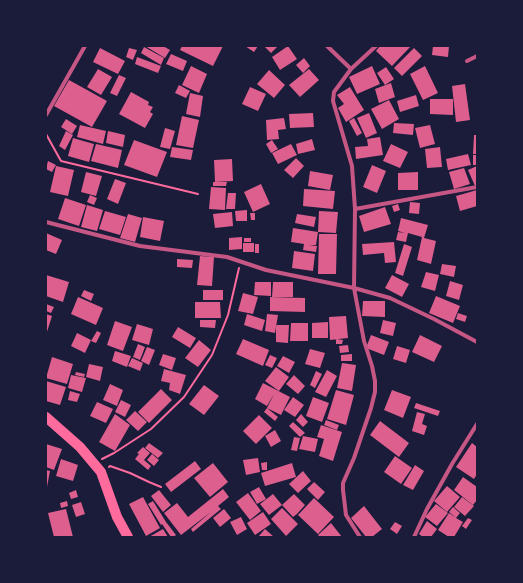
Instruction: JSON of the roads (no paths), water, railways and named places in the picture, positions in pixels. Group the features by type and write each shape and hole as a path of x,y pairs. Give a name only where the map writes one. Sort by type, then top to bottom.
{"highway":[{"path":"46,417 80,447 101,472 117,517 128,537"}],"street":[{"path":"46,115 85,46"},
{"path":"327,46 351,69"},
{"path":"360,537 346,514 343,483 354,458 375,392 372,366 364,341 354,288 355,209 352,166 332,101 334,92 351,69 376,46"},
{"path":"467,60 477,56"},
{"path":"355,209 477,187"},
{"path":"46,222 140,246 205,253 241,261 266,270 354,288 390,298 477,342"},
{"path":"414,537 438,490 477,424"}]}
